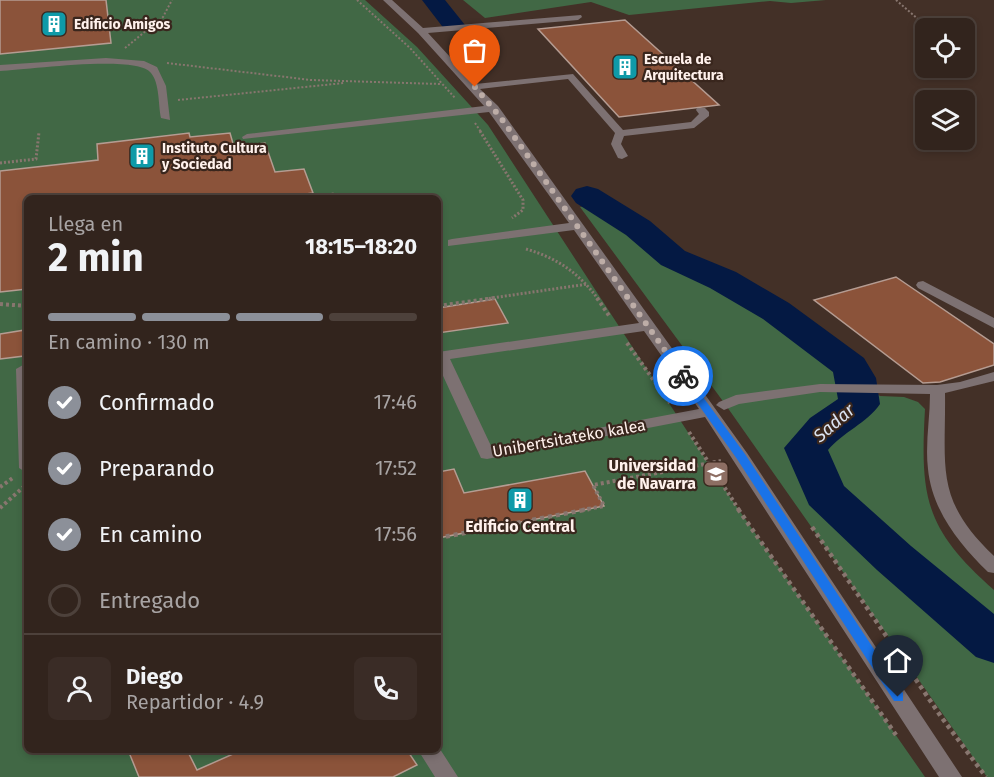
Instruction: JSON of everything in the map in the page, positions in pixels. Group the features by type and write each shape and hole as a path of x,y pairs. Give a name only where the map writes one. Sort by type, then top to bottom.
{"street":[{"path":"387,0 494,108 648,326 717,409 741,457 951,777"},
{"path":"421,32 578,17"},
{"path":"0,68 134,60 153,68 166,118"},
{"path":"475,87 570,76 620,134"},
{"path":"247,137 494,108"},
{"path":"620,134 694,125 705,114 701,110"},
{"path":"620,134 616,144 622,156"},
{"path":"452,243 576,226"},
{"path":"923,285 994,324"},
{"name":"Unibertsitateko kalea","path":"648,326 441,356 487,454 681,418"},
{"path":"23,369 24,394"},
{"path":"681,418 717,409 736,400 820,388 937,390 962,386 994,376"},
{"path":"937,390 936,469 944,500 949,513 972,547 994,567"},
{"path":"431,753 447,777"}],"path":[{"path":"107,60 163,18 172,0"},
{"path":"357,0 410,48 468,112 523,200 523,210 508,220"},
{"path":"896,0 917,18"},
{"path":"134,60 311,80 452,84"},
{"path":"163,102 360,81"},
{"path":"0,163 36,159 39,132"},
{"path":"326,195 334,194"},
{"path":"521,248 558,261 589,284 618,330 681,418 708,464 897,738"},
{"path":"441,306 589,284"},
{"path":"0,304 24,306"},
{"path":"441,537 604,506 593,485 741,457"},
{"path":"0,508 24,487"},
{"path":"809,523 942,718 986,777"}],"green space":[{"path":"0,0 365,0 417,47 488,125 732,500 925,777 0,777"},
{"path":"463,0 826,0 791,3 770,1 629,15 591,2 485,18"},
{"path":"594,205 614,219 649,253 759,308 839,369 880,396 904,397 918,402 925,409 924,466 926,489 932,510 953,548 994,590 994,777 987,777 725,404 580,207"}],"building":[{"name":"Edificio Amigos","path":"0,0 106,0 111,43 0,54"},
{"name":"Escuela de Arquitectura","path":"625,20 719,105 619,117 538,29"},
{"path":"189,133 190,137 230,133 234,147 265,143 275,172 304,169 313,193 299,195 24,195 24,289 0,292 0,171 98,160 97,144"},
{"path":"896,277 994,344 994,365 940,382 923,383 814,300"},
{"path":"495,299 508,323 441,333 441,308"},
{"path":"24,330 24,356 0,359 0,334"},
{"name":"Edificio Central","path":"454,469 464,493 585,471 604,506 441,537 441,471"},
{"path":"129,753 188,753 197,770 235,753 409,753 417,765 393,777 139,777"}],"waterway":[{"name":"Sadar","path":"433,0 453,25"},
{"name":"Sadar","path":"587,196 638,228 673,258 723,280 776,311 850,366 856,378 859,404 825,427 806,448 825,494 894,558 994,643"}],"way so far":[{"path":"475,87 494,108 683,376"}],"place":[{"name":"Edificio Amigos","path":"54,24"},
{"name":"Escuela de Arquitectura","path":"625,67"},
{"name":"Instituto Cultura y Sociedad","path":"142,156"},
{"name":"Universidad de Navarra","path":"716,474"},
{"name":"Edificio Central","path":"520,500"}],"route":[{"path":"683,376 741,457 898,697"}]}
